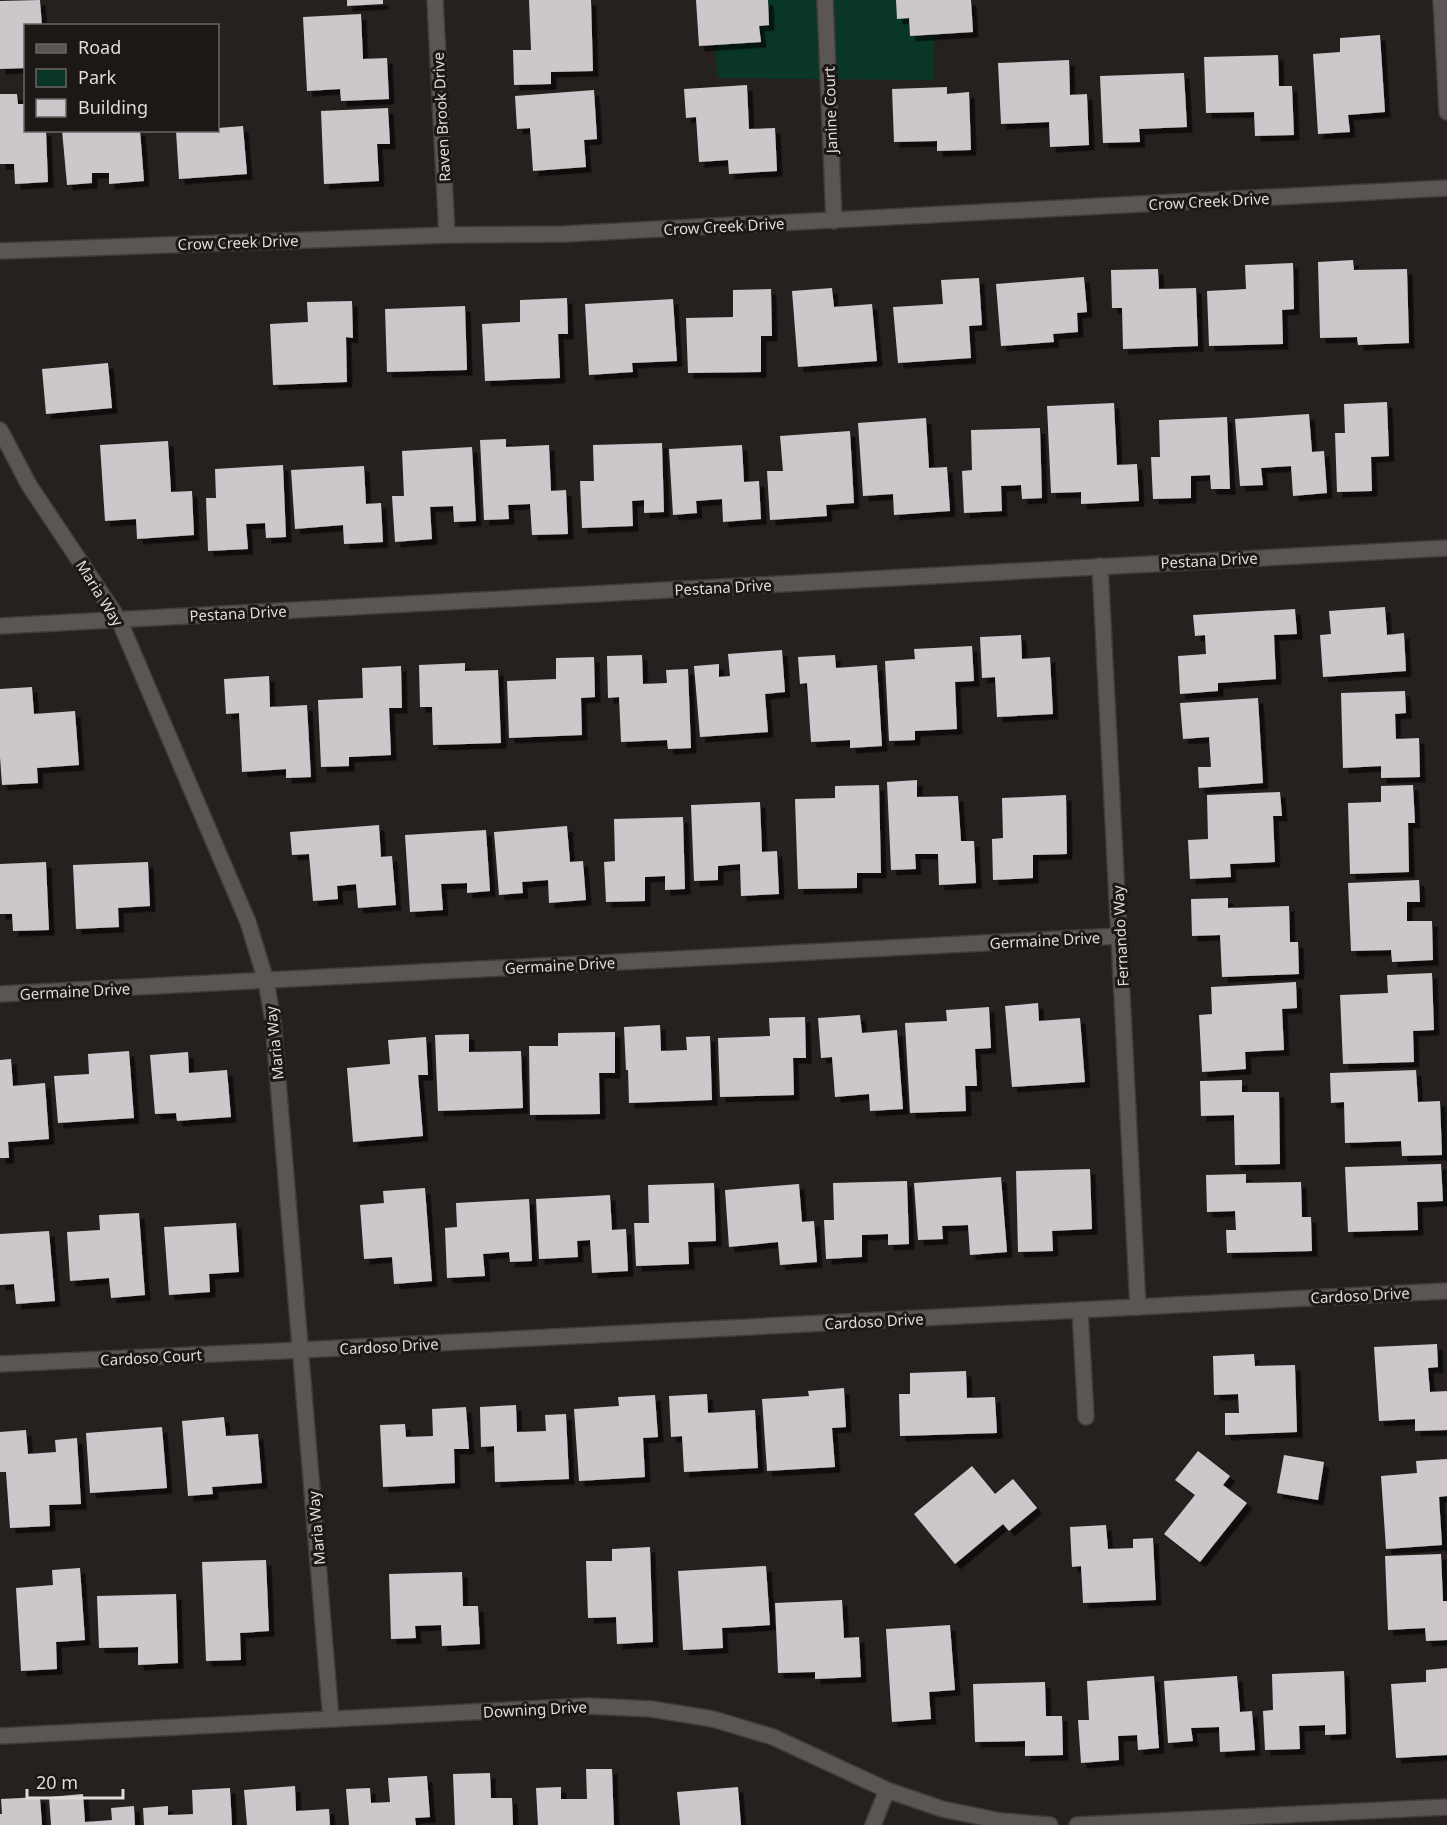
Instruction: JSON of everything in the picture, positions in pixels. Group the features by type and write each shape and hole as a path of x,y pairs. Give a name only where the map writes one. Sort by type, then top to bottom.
{"street":[{"name":"Raven Brook Drive","path":"435,0 447,235"},
{"name":"Janine Court","path":"825,0 834,220"},
{"path":"1441,0 1447,112"},
{"name":"Crow Creek Drive","path":"0,251 447,235 564,234 1447,188"},
{"name":"Maria Way","path":"0,430 29,485 119,620 248,922 266,981 273,1021 331,1719"},
{"name":"Pestana Drive","path":"0,626 1447,548"},
{"name":"Fernando Way","path":"1100,566 1138,1307"},
{"name":"Germaine Drive","path":"0,994 1120,936"},
{"name":"Cardoso Drive","path":"301,1350 1447,1291"},
{"path":"1080,1310 1086,1417"},
{"name":"Cardoso Court","path":"0,1364 301,1350"},
{"name":"Downing Drive","path":"0,1736 588,1706 651,1709 713,1719 773,1737 887,1790 942,1809 1001,1821 1050,1825"},
{"path":"873,1825 887,1790"},
{"path":"1077,1825 1447,1807"}],"green space":[{"path":"714,0 936,0 933,80 717,78"}],"building":[{"path":"40,0 42,24 24,24 24,68 0,69 0,1"},
{"path":"347,0 383,0 383,4 347,6"},
{"path":"529,0 591,0 593,71 551,72 551,84 514,85 513,50 531,50"},
{"path":"696,0 768,0 769,25 759,26 761,42 699,46"},
{"path":"896,0 971,0 973,32 910,36 909,18 897,19"},
{"path":"361,14 363,59 387,58 389,99 341,101 340,89 307,91 303,17"},
{"path":"1380,35 1385,112 1348,115 1350,132 1318,134 1313,54 1340,52 1340,38"},
{"path":"1278,55 1279,86 1292,86 1294,135 1255,136 1254,112 1206,113 1204,57"},
{"path":"1069,60 1070,95 1087,94 1089,145 1050,147 1049,122 1001,124 998,63"},
{"path":"1184,73 1187,127 1139,129 1140,142 1103,143 1100,76"},
{"path":"747,85 749,129 775,128 777,171 729,174 728,160 699,162 696,117 686,118 684,89"},
{"path":"947,87 947,94 969,92 971,150 937,151 937,141 894,142 892,89"},
{"path":"594,90 597,139 584,140 586,167 533,171 530,128 517,129 515,96"},
{"path":"0,94 17,94 18,104 24,104 24,132 46,132 48,182 15,184 14,164 0,164"},
{"path":"388,108 390,144 377,144 379,181 324,184 321,111"},
{"path":"243,126 247,174 179,179 176,132 219,132 219,128"},
{"path":"62,132 140,132 144,181 109,184 109,173 92,173 92,183 67,185"},
{"path":"1353,260 1354,270 1407,269 1409,343 1358,345 1357,337 1320,338 1318,262"},
{"path":"1293,263 1294,309 1282,310 1283,344 1209,346 1207,291 1246,289 1245,265"},
{"path":"1158,269 1159,289 1196,288 1198,346 1123,349 1122,308 1112,308 1111,270"},
{"path":"1084,277 1087,312 1077,313 1078,332 1053,334 1054,342 1001,346 996,284"},
{"path":"979,278 982,325 969,326 971,358 898,363 893,307 943,304 941,280"},
{"path":"832,288 834,307 872,304 877,361 798,367 792,291"},
{"path":"771,289 772,336 761,336 761,372 688,373 686,318 733,317 733,290"},
{"path":"567,298 568,334 558,334 560,378 485,381 482,324 520,322 520,300"},
{"path":"673,299 677,361 632,363 633,372 589,375 585,304"},
{"path":"352,301 353,338 346,337 347,382 273,385 270,324 308,322 307,302"},
{"path":"465,306 467,370 387,372 385,309"},
{"path":"108,363 112,408 46,414 42,369"},
{"path":"1387,402 1389,456 1371,457 1372,491 1337,492 1335,433 1345,433 1344,404"},
{"path":"1114,403 1117,465 1137,464 1139,501 1081,504 1081,492 1051,493 1047,406"},
{"path":"1309,414 1312,452 1324,451 1327,493 1293,496 1291,466 1261,468 1263,485 1240,486 1235,419"},
{"path":"1227,417 1230,489 1211,489 1210,475 1191,476 1191,498 1153,499 1151,457 1160,457 1159,420"},
{"path":"926,418 929,468 947,467 950,511 894,515 893,494 863,496 858,423"},
{"path":"1040,428 1042,498 1022,499 1021,485 1001,486 1002,511 964,513 962,471 972,470 971,430"},
{"path":"850,431 854,503 826,505 827,516 770,520 767,471 783,471 780,436"},
{"path":"506,439 506,447 549,445 551,491 566,490 568,534 532,535 530,504 508,505 509,519 484,520 480,440"},
{"path":"168,441 171,492 192,491 194,535 137,539 136,519 105,521 100,445"},
{"path":"662,443 664,512 644,513 644,500 632,501 633,526 582,528 580,481 594,481 593,445"},
{"path":"742,445 744,482 759,481 761,519 723,522 722,499 696,501 697,513 673,515 669,449"},
{"path":"472,447 476,521 454,522 453,506 430,507 432,539 395,542 392,496 404,496 402,451"},
{"path":"283,465 286,537 266,538 265,523 246,524 248,549 208,551 206,498 216,498 215,469"},
{"path":"364,466 366,504 381,503 383,542 344,544 343,525 295,529 291,470"},
{"path":"1385,607 1387,635 1404,633 1406,671 1323,677 1320,635 1331,634 1329,611"},
{"path":"1295,609 1297,634 1274,635 1276,679 1218,683 1218,691 1180,694 1178,656 1206,654 1205,635 1195,636 1193,615"},
{"path":"1021,635 1022,659 1050,657 1053,714 997,717 995,677 982,678 980,637"},
{"path":"972,646 974,681 955,682 957,729 915,731 915,740 889,741 885,661 915,659 914,649"},
{"path":"782,650 785,692 765,694 768,732 700,737 694,666 719,664 719,677 730,676 728,654"},
{"path":"642,655 643,684 667,683 666,670 688,669 691,748 668,749 667,740 621,742 619,697 608,698 607,656"},
{"path":"835,655 836,668 877,665 882,746 850,748 850,740 811,742 807,683 800,684 798,657"},
{"path":"594,657 595,697 581,698 582,735 509,738 507,681 556,679 556,658"},
{"path":"465,663 465,671 498,670 501,743 433,745 432,707 420,707 419,665"},
{"path":"401,666 402,708 389,708 391,755 349,757 349,766 321,767 318,700 363,698 362,668"},
{"path":"269,676 270,707 307,705 311,777 286,778 286,769 242,772 239,713 226,714 224,679"},
{"path":"32,687 34,714 75,711 79,765 37,768 38,783 2,785 0,689"},
{"path":"1405,691 1406,713 1395,714 1396,739 1419,738 1420,777 1381,778 1381,766 1343,768 1341,693"},
{"path":"1258,698 1263,783 1199,788 1198,767 1211,767 1209,737 1183,739 1180,703"},
{"path":"917,780 917,797 958,796 961,841 974,841 976,883 939,885 938,854 915,854 916,869 891,870 887,782"},
{"path":"879,785 881,873 857,873 857,888 798,889 795,799 835,798 835,786"},
{"path":"1413,785 1415,823 1408,823 1409,872 1350,874 1348,803 1381,802 1381,786"},
{"path":"1280,792 1282,816 1273,816 1275,862 1230,864 1231,877 1190,879 1188,840 1208,839 1207,795"},
{"path":"1066,795 1067,854 1033,855 1033,878 993,880 992,839 1003,838 1002,798"},
{"path":"760,802 762,852 777,851 779,894 741,896 740,864 718,866 718,880 694,881 691,805"},
{"path":"683,817 685,889 665,890 665,876 645,877 645,901 606,902 604,862 615,861 614,819"},
{"path":"379,825 381,857 392,856 396,905 358,908 356,884 337,886 338,899 313,901 309,854 292,855 290,832"},
{"path":"567,826 570,862 583,861 586,900 549,903 548,880 522,882 523,893 499,895 494,832"},
{"path":"486,830 490,891 467,893 467,883 441,884 443,910 410,912 405,835"},
{"path":"46,862 49,930 13,931 12,914 0,914 0,864"},
{"path":"148,862 150,906 118,908 119,927 76,929 73,865"},
{"path":"1419,880 1420,902 1407,902 1407,921 1432,921 1433,960 1392,962 1391,950 1351,951 1348,883"},
{"path":"1228,898 1228,908 1289,906 1290,942 1298,942 1299,974 1222,977 1220,935 1192,936 1191,899"},
{"path":"1432,973 1434,1030 1413,1031 1414,1062 1343,1064 1340,995 1388,993 1387,975"},
{"path":"1296,982 1297,1008 1282,1009 1284,1050 1245,1052 1246,1069 1202,1072 1199,1015 1212,1014 1211,987"},
{"path":"1038,1003 1039,1021 1080,1018 1085,1082 1012,1087 1005,1006"},
{"path":"989,1007 991,1048 975,1049 977,1086 965,1086 966,1111 910,1113 905,1023 947,1021 946,1010"},
{"path":"860,1015 862,1033 897,1030 903,1109 870,1111 869,1094 835,1097 832,1057 821,1058 818,1018"},
{"path":"805,1017 806,1058 793,1058 794,1095 720,1097 718,1038 770,1036 769,1018"},
{"path":"660,1025 661,1051 687,1050 686,1037 710,1036 712,1100 629,1103 624,1027"},
{"path":"615,1032 615,1073 599,1073 600,1114 530,1115 529,1046 558,1046 558,1033"},
{"path":"469,1034 469,1052 521,1051 523,1108 438,1111 435,1035"},
{"path":"426,1037 428,1075 418,1075 423,1136 353,1142 347,1068 390,1064 388,1040"},
{"path":"129,1051 134,1118 58,1123 54,1076 89,1074 88,1054"},
{"path":"188,1052 189,1073 227,1070 231,1117 177,1121 176,1113 155,1114 150,1055"},
{"path":"11,1059 13,1086 45,1083 49,1139 8,1142 9,1158 0,1158 0,1060"},
{"path":"1416,1070 1418,1102 1440,1101 1442,1155 1402,1156 1401,1141 1345,1143 1344,1102 1331,1103 1330,1073"},
{"path":"1242,1080 1242,1092 1279,1092 1280,1164 1235,1165 1234,1115 1201,1116 1200,1081"},
{"path":"1441,1164 1443,1201 1417,1202 1418,1230 1348,1232 1345,1167"},
{"path":"1090,1169 1092,1229 1052,1231 1053,1251 1018,1252 1016,1171"},
{"path":"1246,1174 1246,1183 1301,1182 1302,1217 1311,1217 1312,1251 1227,1253 1226,1230 1236,1230 1235,1211 1207,1212 1206,1175"},
{"path":"1001,1177 1007,1252 970,1255 968,1225 942,1226 943,1239 918,1240 914,1183"},
{"path":"907,1181 909,1244 888,1245 888,1234 862,1235 862,1257 826,1259 824,1220 834,1220 833,1183"},
{"path":"714,1183 716,1241 688,1242 689,1264 636,1266 634,1223 649,1223 648,1185"},
{"path":"799,1184 802,1222 814,1221 817,1262 780,1265 778,1242 729,1247 725,1190"},
{"path":"425,1188 432,1281 394,1284 392,1257 364,1259 360,1205 384,1203 383,1191"},
{"path":"610,1195 612,1230 626,1229 628,1271 592,1273 590,1240 577,1241 578,1257 539,1259 536,1199"},
{"path":"529,1199 532,1261 510,1262 509,1252 483,1254 485,1276 447,1278 445,1228 457,1227 456,1203"},
{"path":"139,1213 145,1295 111,1298 109,1278 70,1281 67,1232 100,1230 99,1215"},
{"path":"236,1223 239,1272 209,1274 210,1292 169,1295 164,1227"},
{"path":"49,1231 55,1301 16,1304 14,1284 0,1285 0,1234"},
{"path":"1437,1344 1438,1367 1428,1368 1430,1392 1447,1391 1447,1430 1415,1431 1415,1419 1379,1421 1374,1347"},
{"path":"1254,1354 1255,1366 1295,1365 1297,1432 1225,1435 1225,1413 1239,1413 1238,1394 1214,1395 1213,1356"},
{"path":"966,1371 967,1398 995,1397 997,1433 900,1436 899,1394 910,1394 910,1373"},
{"path":"844,1388 846,1427 832,1428 835,1467 767,1471 762,1399 809,1396 808,1391"},
{"path":"707,1394 708,1413 755,1410 758,1468 684,1472 682,1436 671,1437 669,1396"},
{"path":"655,1395 658,1437 643,1438 645,1477 579,1481 574,1409 619,1406 618,1397"},
{"path":"516,1405 517,1432 546,1431 545,1415 566,1414 569,1479 495,1482 494,1446 481,1447 480,1407"},
{"path":"466,1407 469,1449 454,1449 455,1483 383,1487 380,1425 405,1424 406,1437 433,1436 432,1409"},
{"path":"224,1417 226,1436 258,1434 262,1483 212,1487 213,1494 188,1496 182,1421"},
{"path":"162,1427 167,1488 90,1493 86,1433"},
{"path":"26,1430 28,1454 56,1452 55,1440 77,1438 81,1504 49,1505 50,1526 10,1528 6,1472 0,1472 0,1432"},
{"path":"1198,1451 1230,1476 1223,1485 1247,1503 1200,1562 1164,1534 1195,1495 1175,1480"},
{"path":"1284,1455 1324,1462 1318,1500 1277,1493"},
{"path":"1447,1459 1447,1496 1439,1497 1442,1545 1386,1549 1381,1476 1417,1473 1416,1461"},
{"path":"972,1466 995,1494 1013,1479 1037,1508 1009,1531 1003,1524 955,1564 914,1514"},
{"path":"1106,1525 1108,1549 1133,1548 1133,1539 1153,1538 1156,1600 1083,1603 1081,1566 1072,1567 1070,1527"},
{"path":"650,1547 653,1642 617,1644 616,1617 588,1618 586,1561 612,1561 612,1549"},
{"path":"1441,1554 1443,1601 1447,1601 1447,1640 1426,1641 1425,1628 1388,1630 1385,1556"},
{"path":"266,1560 269,1631 240,1633 241,1660 206,1661 202,1562"},
{"path":"766,1566 770,1625 722,1628 723,1648 683,1650 678,1571"},
{"path":"80,1568 85,1640 56,1642 57,1669 21,1671 16,1588 53,1585 52,1570"},
{"path":"462,1572 463,1606 478,1606 480,1644 442,1646 441,1625 415,1626 416,1638 391,1639 389,1574"},
{"path":"176,1594 178,1663 138,1665 138,1647 99,1648 97,1596"},
{"path":"842,1600 844,1638 859,1637 861,1677 815,1679 815,1672 778,1673 775,1603"},
{"path":"950,1625 955,1690 929,1692 931,1719 892,1722 886,1629"},
{"path":"1447,1668 1447,1755 1396,1758 1391,1684 1426,1682 1426,1670"},
{"path":"1344,1671 1346,1734 1325,1735 1325,1725 1299,1726 1300,1749 1265,1750 1263,1711 1273,1710 1272,1674"},
{"path":"1154,1676 1159,1748 1138,1750 1137,1735 1118,1736 1119,1760 1081,1763 1078,1720 1089,1720 1087,1681"},
{"path":"1237,1676 1240,1712 1252,1711 1255,1750 1220,1752 1219,1727 1191,1728 1193,1741 1168,1743 1164,1681"},
{"path":"1045,1682 1046,1716 1062,1716 1063,1755 1025,1756 1025,1741 975,1742 973,1684"},
{"path":"586,1769 612,1769 614,1825 538,1825 536,1788 561,1787 561,1799 587,1799"},
{"path":"490,1773 491,1798 512,1798 513,1825 455,1825 453,1774"},
{"path":"427,1776 430,1817 415,1818 416,1825 349,1825 346,1789 370,1788 371,1803 390,1802 388,1778"},
{"path":"295,1786 296,1811 329,1809 330,1825 247,1825 244,1790"},
{"path":"738,1787 741,1825 680,1825 677,1792"},
{"path":"230,1788 232,1825 144,1825 143,1808 168,1806 168,1815 193,1814 192,1790"},
{"path":"83,1794 85,1822 112,1820 111,1808 134,1806 135,1825 51,1825 49,1797"},
{"path":"40,1797 42,1825 0,1825 1,1799"}]}
